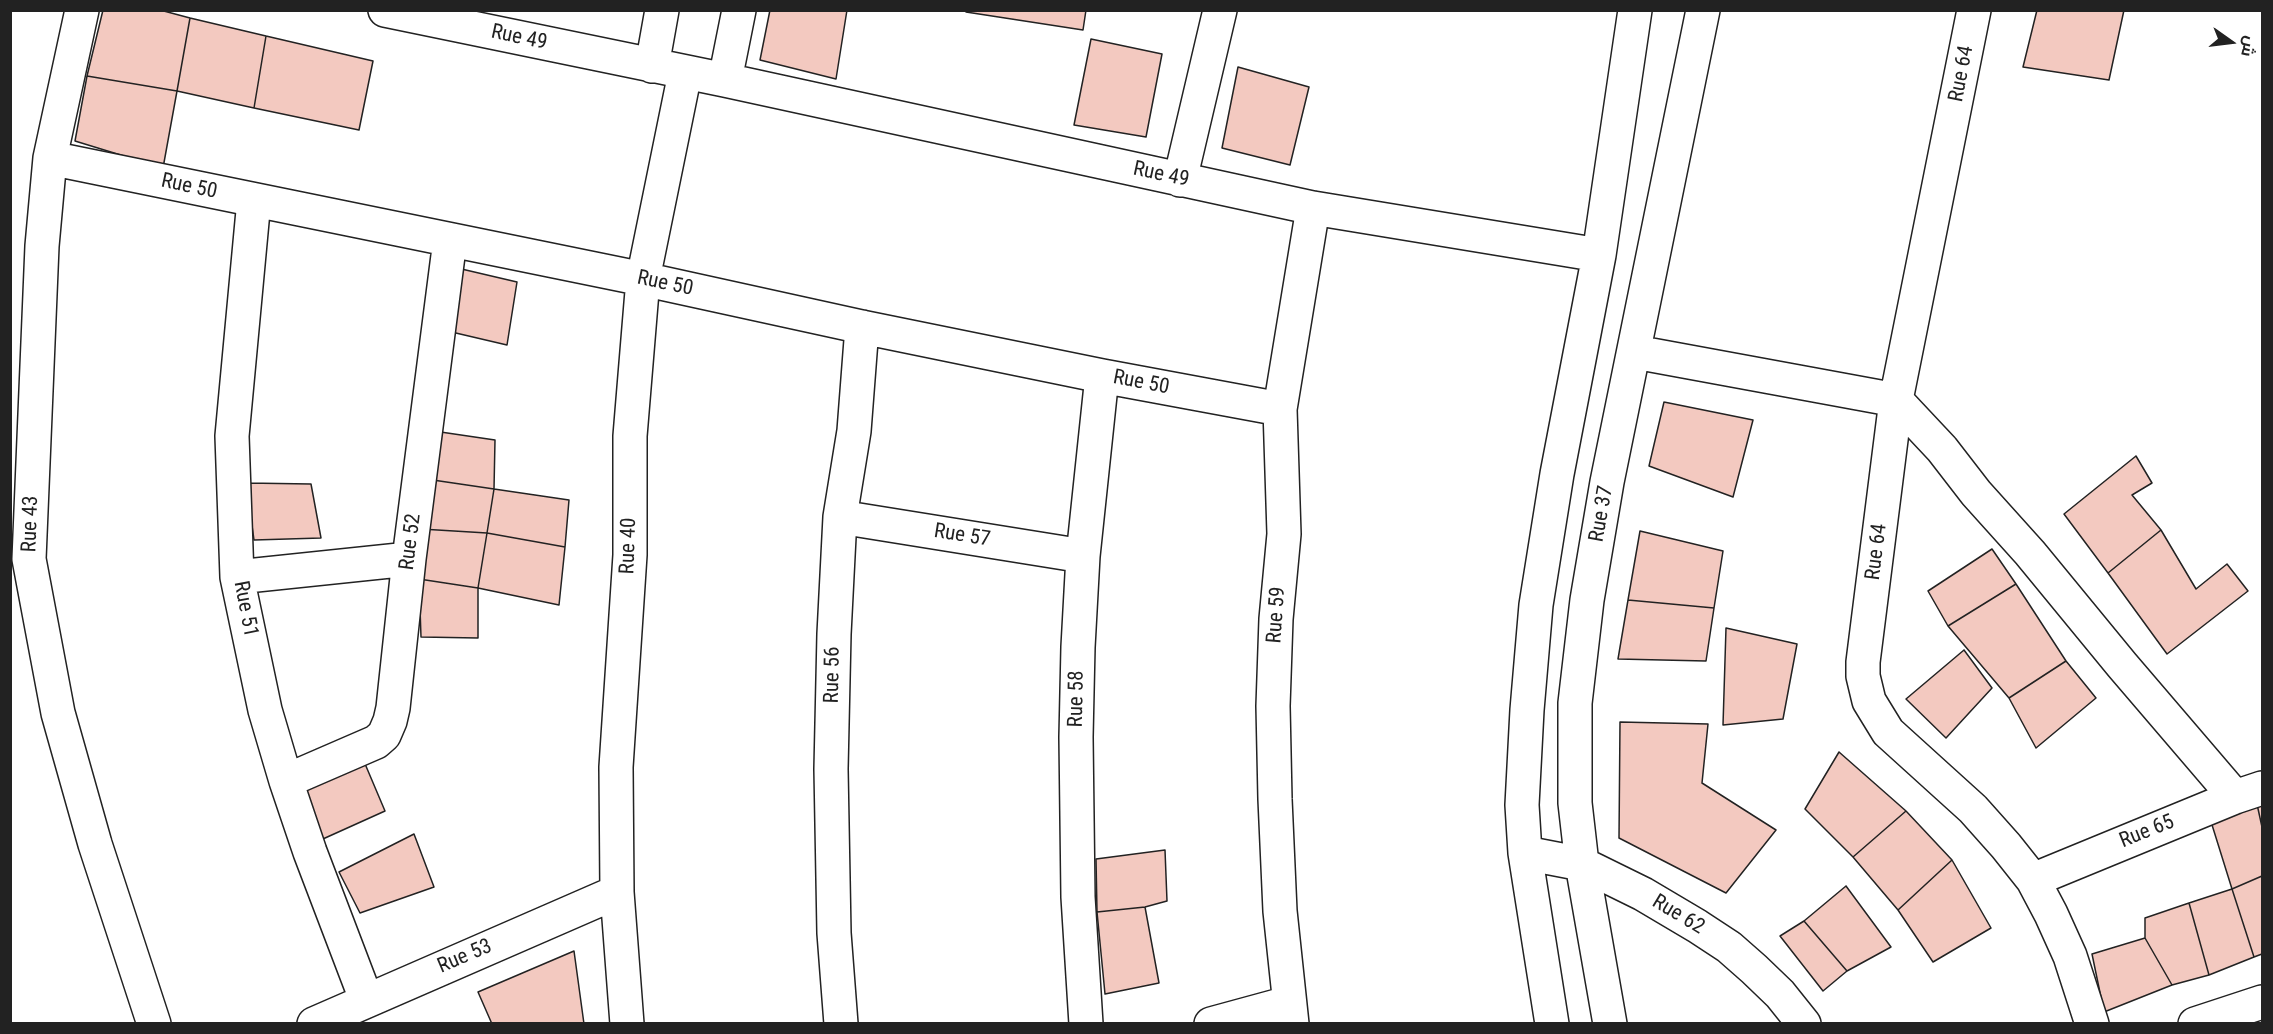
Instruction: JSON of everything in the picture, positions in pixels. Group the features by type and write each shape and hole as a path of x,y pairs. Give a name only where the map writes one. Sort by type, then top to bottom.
{"street":[{"name":"Rue 43","path":"82,10 50,158 20,560 58,713 95,844 154,1023"},
{"name":"Rue 49","path":"385,10 652,66"},
{"path":"662,10 652,66 725,80 739,10"},
{"path":"1180,180 1220,10"},
{"path":"1552,1023 1524,853 1522,805 1527,710 1536,605 1557,474 1599,255 1635,10"},
{"name":"Rue 37","path":"1610,1023 1582,864 1575,803 1575,703 1589,589 1607,482 1703,10"},
{"name":"Rue 64","path":"1974,10 1896,400 1863,662 1866,689 1876,715 1888,732 1974,809 2033,880 2070,956 2092,1023"},
{"name":"Rue 40","path":"627,1023 617,892 616,767 630,555 630,436 643,279 686,73"},
{"name":"Rue 49","path":"725,80 1313,208 1599,255"},
{"name":"Rue 50","path":"50,158 643,279 1102,376 1280,409"},
{"name":"Rue 51","path":"254,200 232,436 237,577 265,710 286,781 314,863 366,999"},
{"name":"Rue 59","path":"1290,1013 1280,911 1273,729 1276,619 1284,534 1280,409 1313,208"},
{"name":"Rue 52","path":"286,781 376,742 384,735 393,708 409,560 450,240"},
{"name":"Rue 56","path":"841,1023 834,933 831,770 840,517 854,432 862,327"},
{"path":"1635,352 1896,400 2030,553 2122,665 2249,793"},
{"name":"Rue 58","path":"1086,1023 1078,897 1076,816 1078,647 1083,556 1102,376"},
{"name":"Rue 57","path":"840,517 1083,556"},
{"path":"237,577 409,560"},
{"name":"Rue 65","path":"2033,880 2249,793"},
{"name":"Rue 62","path":"1524,853 1582,864 1642,894 1729,948 1780,994 1804,1023"},
{"name":"Rue 53","path":"314,1023 617,892"},
{"path":"2195,1023 2262,1002"},
{"path":"1210,1023 1290,1013"}],"building":[{"path":"103,10 160,10 190,18 177,91 87,76"},
{"path":"770,10 847,10 836,79 760,60"},
{"path":"966,10 1086,10 1083,30 966,12"},
{"path":"2037,10 2124,10 2109,80 2023,67"},
{"path":"190,18 266,36 254,108 177,91"},
{"path":"266,36 373,61 359,130 254,108"},
{"path":"1091,39 1162,54 1146,137 1074,125"},
{"path":"1238,67 1309,87 1290,165 1222,148"},
{"path":"87,76 177,91 163,168 75,141"},
{"path":"453,267 517,282 507,345 443,330"},
{"path":"1664,402 1753,420 1733,497 1649,466"},
{"path":"427,430 495,440 494,489 426,479"},
{"path":"2136,456 2152,483 2132,495 2161,530 2108,573 2064,514"},
{"path":"426,479 494,489 487,533 421,529"},
{"path":"246,483 311,484 321,538 254,540"},
{"path":"494,489 569,500 565,547 487,533"},
{"path":"421,529 487,533 478,588 419,579"},
{"path":"2161,530 2196,589 2227,564 2248,591 2167,654 2108,573"},
{"path":"1640,531 1723,551 1714,608 1628,600"},
{"path":"487,533 565,547 559,605 478,588"},
{"path":"1992,549 2016,584 1948,626 1928,591"},
{"path":"419,579 478,588 478,638 421,637"},
{"path":"2016,584 2066,661 2009,698 1948,626"},
{"path":"1628,600 1714,608 1706,661 1618,659"},
{"path":"1726,628 1797,644 1783,719 1723,725"},
{"path":"1964,650 1992,688 1946,738 1906,699"},
{"path":"2066,661 2096,698 2036,748 2009,698"},
{"path":"1620,722 1708,724 1702,783 1776,830 1726,893 1619,838"},
{"path":"360,752 385,811 314,843 298,794"},
{"path":"1839,752 1906,811 1853,857 1805,809"},
{"path":"2262,794 2262,827 2255,795"},
{"path":"2255,795 2262,827 2262,876 2232,889 2208,812"},
{"path":"1906,811 1952,860 1898,910 1853,857"},
{"path":"414,834 434,887 360,913 339,872"},
{"path":"1165,850 1167,901 1145,907 1097,912 1096,859"},
{"path":"1952,860 1991,928 1933,962 1898,910"},
{"path":"2262,876 2262,954 2254,957 2232,889"},
{"path":"1846,886 1891,947 1847,971 1804,921"},
{"path":"2232,889 2254,957 2209,975 2189,903"},
{"path":"2189,903 2209,975 2172,985 2145,938 2145,918"},
{"path":"1145,907 1159,983 1105,994 1097,912"},
{"path":"1804,921 1847,971 1823,991 1780,936"},
{"path":"2145,938 2172,985 2104,1012 2092,954"},
{"path":"574,951 584,1024 492,1024 478,992"}]}
